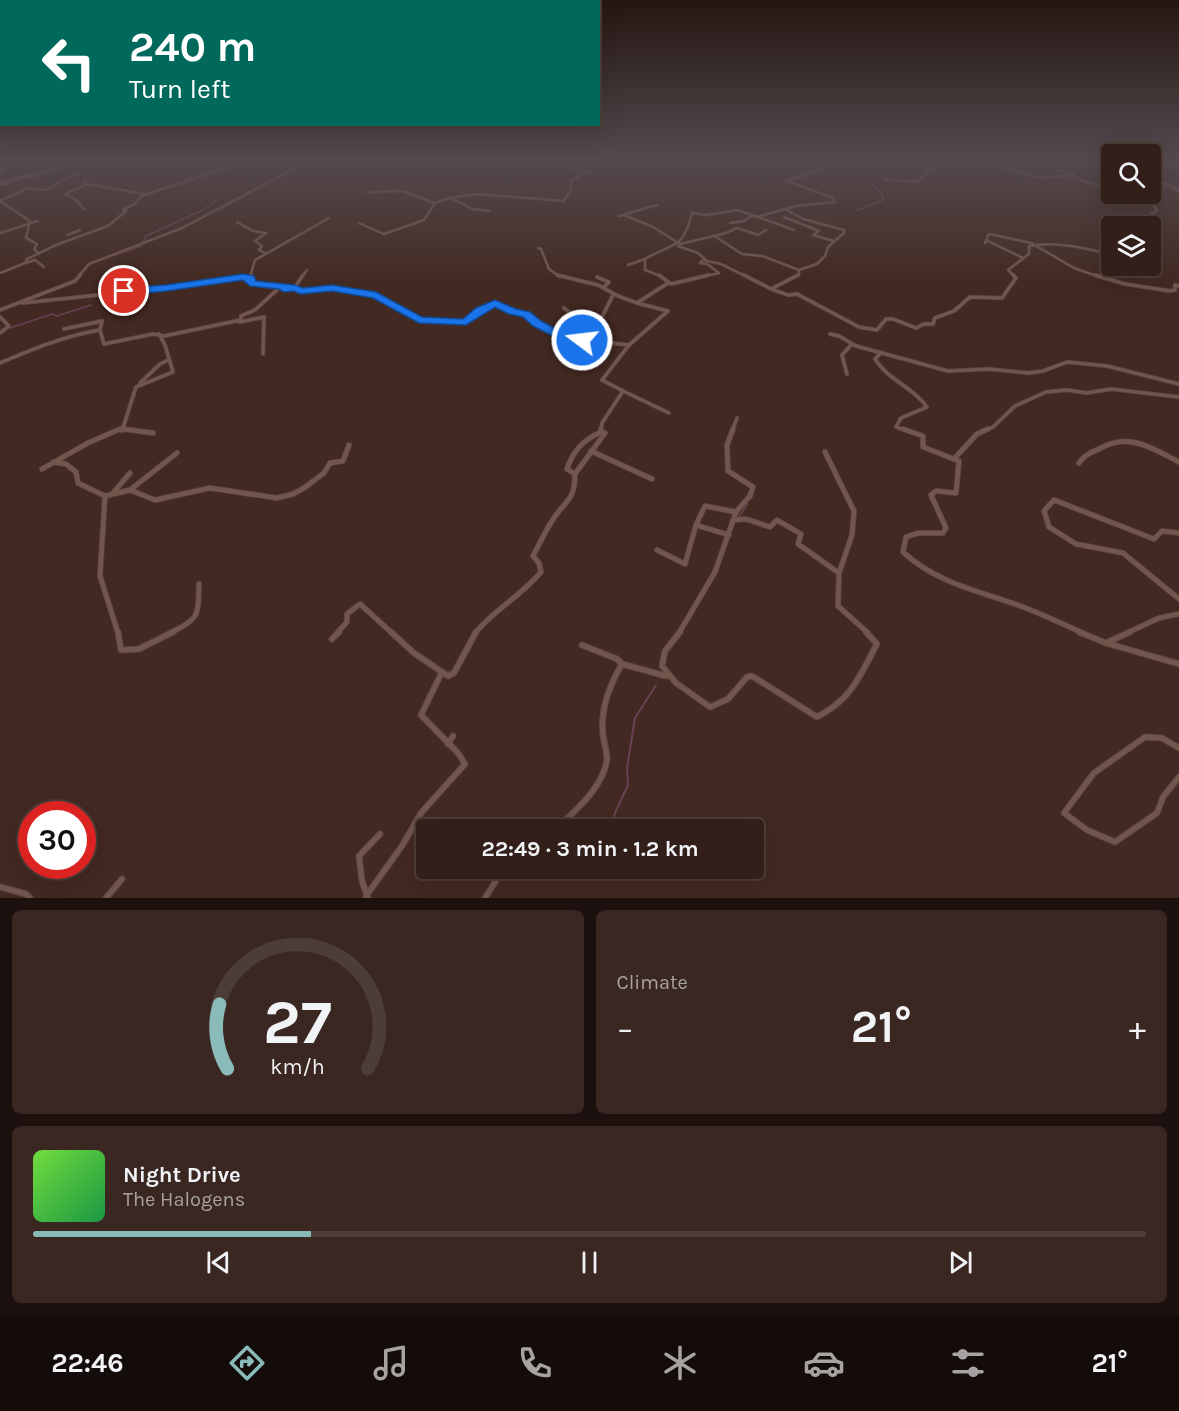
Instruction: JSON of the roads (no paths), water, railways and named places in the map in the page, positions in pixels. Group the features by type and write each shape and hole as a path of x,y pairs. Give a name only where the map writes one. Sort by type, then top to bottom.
{"street":[{"path":"0,201 4,206 20,213 30,221 26,238 36,244 34,249 39,254"},
{"path":"77,201 84,208"},
{"path":"25,263 27,259 108,226 126,212 123,210 137,201"},
{"path":"0,308 75,281 89,264 156,239 235,201"},
{"path":"431,201 435,203 441,201"},
{"path":"456,201 473,209 489,211"},
{"path":"544,201 564,201"},
{"path":"757,217 785,209 834,201"},
{"path":"359,223 384,234 429,217 435,203"},
{"path":"1148,216 1157,210 1152,204"},
{"path":"619,216 657,205"},
{"path":"713,235 738,253 756,258 762,256 799,270 817,264 844,230 803,219 785,209"},
{"path":"679,245 688,233 687,225 692,213 706,215 738,210 794,231"},
{"path":"624,215 634,221 653,226 679,245 698,253 707,260 738,272 748,279 788,295 797,294 859,327 877,330 886,319 893,319 916,328 933,324 935,318 951,313 973,296 1002,298 1016,278 1008,270 1029,254 1029,246 1044,243 1101,252"},
{"path":"730,223 744,221 752,216"},
{"path":"784,217 819,231 813,234 835,241"},
{"path":"329,218 255,260 248,280 254,284 284,287 284,289 295,288 301,291 332,288 376,296 419,320 466,322 495,303 513,312 526,314 537,324 557,334 582,340 629,345"},
{"path":"0,233 38,221"},
{"path":"237,222 253,231 266,233 255,241 262,246 259,250 265,253"},
{"path":"628,265 679,245 738,228 760,236 766,230"},
{"path":"75,238 66,234 80,230"},
{"path":"1023,258 986,241 989,234 1035,246 1074,268 1111,280 1170,291 1175,290 1175,285 1179,286"},
{"path":"538,248 541,249 544,264 562,279 603,288 613,295 668,312 629,345 602,380 669,413"},
{"path":"645,259 645,270 663,277 668,283"},
{"path":"0,273 35,260 44,267"},
{"path":"637,303 668,283 719,273 707,264 700,263 707,260"},
{"path":"295,288 307,270"},
{"path":"771,289 799,275 799,270"},
{"path":"597,277 609,282 603,288"},
{"path":"124,291 129,278"},
{"path":"14,304 250,278"},
{"path":"64,329 102,321 100,330 104,344 159,334 164,336 241,320 241,316 255,310 280,287"},
{"path":"564,308 575,316 601,320 613,295"},
{"path":"0,317 9,326 0,333"},
{"path":"213,326 218,327 264,317 263,354"},
{"path":"0,363 44,344 75,334 100,330"},
{"path":"138,385 173,372 165,345 159,334"},
{"path":"830,334 852,344 935,368 962,372 989,369 1029,373 1043,371 1067,362 1107,366 1179,384"},
{"path":"847,374 842,355 852,344"},
{"path":"881,352 875,359 879,367 891,380 923,400 927,407 902,418 896,427 923,436 923,447 959,461 956,493 936,491 931,495 946,528 943,533 918,533 906,537 903,552 917,565 968,590 1008,601 1106,643 1179,664"},
{"path":"42,469 88,443 123,428 138,385 153,369 168,360"},
{"path":"954,459 977,434 993,427 1015,406 1046,392 1067,390 1088,393 1111,389 1179,397"},
{"path":"601,432 602,423 623,391"},
{"path":"667,676 661,663 664,651 675,641 707,591 723,557 736,512 750,496 753,488 728,471 727,445 737,418"},
{"path":"123,428 122,431 153,433"},
{"path":"332,639 347,622 347,614 360,604 374,612 403,644 448,676 454,673 472,636 509,601 534,583 541,572 539,563 533,556 556,515 567,504 575,490 575,474 605,433 601,432"},
{"path":"575,474 567,469 575,450 588,437 601,432"},
{"path":"1079,463 1093,450 1126,440 1142,442 1179,462"},
{"path":"130,490 155,500 210,488 277,498 293,494 304,488 324,473 330,463 344,461 349,445"},
{"path":"591,452 652,479"},
{"path":"582,645 617,659 622,664 667,676 710,707 728,699 747,677 752,676 817,717 835,710 856,687 877,644 874,638 838,606 838,573 852,535 854,511 825,452"},
{"path":"53,462 66,464 76,472 78,483 105,496 130,490 177,453"},
{"path":"112,494 130,472"},
{"path":"105,496 99,551 100,576 116,622 121,650 139,649 192,622 198,611 199,584"},
{"path":"1179,533 1162,531 1154,538 1054,501 1044,511 1049,527 1076,544 1123,553 1179,599"},
{"path":"657,550 671,558 687,562 691,534 705,506 736,512"},
{"path":"734,520 746,519 770,527 777,520 801,534 798,544 838,573"},
{"path":"696,525 729,535"},
{"path":"1106,643 1159,618 1179,614"},
{"path":"567,819 591,790 606,764 608,753 604,745 603,714 606,696 622,664"},
{"path":"367,897 402,846 421,813 465,764 421,715 442,672"},
{"path":"448,744 453,736"},
{"path":"1179,748 1162,738 1145,737 1094,773 1064,813 1087,830 1114,842 1157,813 1163,797 1179,777"},
{"path":"367,897 360,856 380,834"},
{"path":"106,898 122,879"},
{"path":"485,898 497,879"},
{"path":"0,886 26,894 30,898"}],"waterway":[{"path":"104,259 141,246 146,236 203,210 216,201"},
{"path":"855,211 881,201"},
{"path":"10,328 52,314 57,316 91,305"},
{"path":"738,518 748,504"},
{"path":"614,819 628,785 627,768 635,718 656,685"}]}
